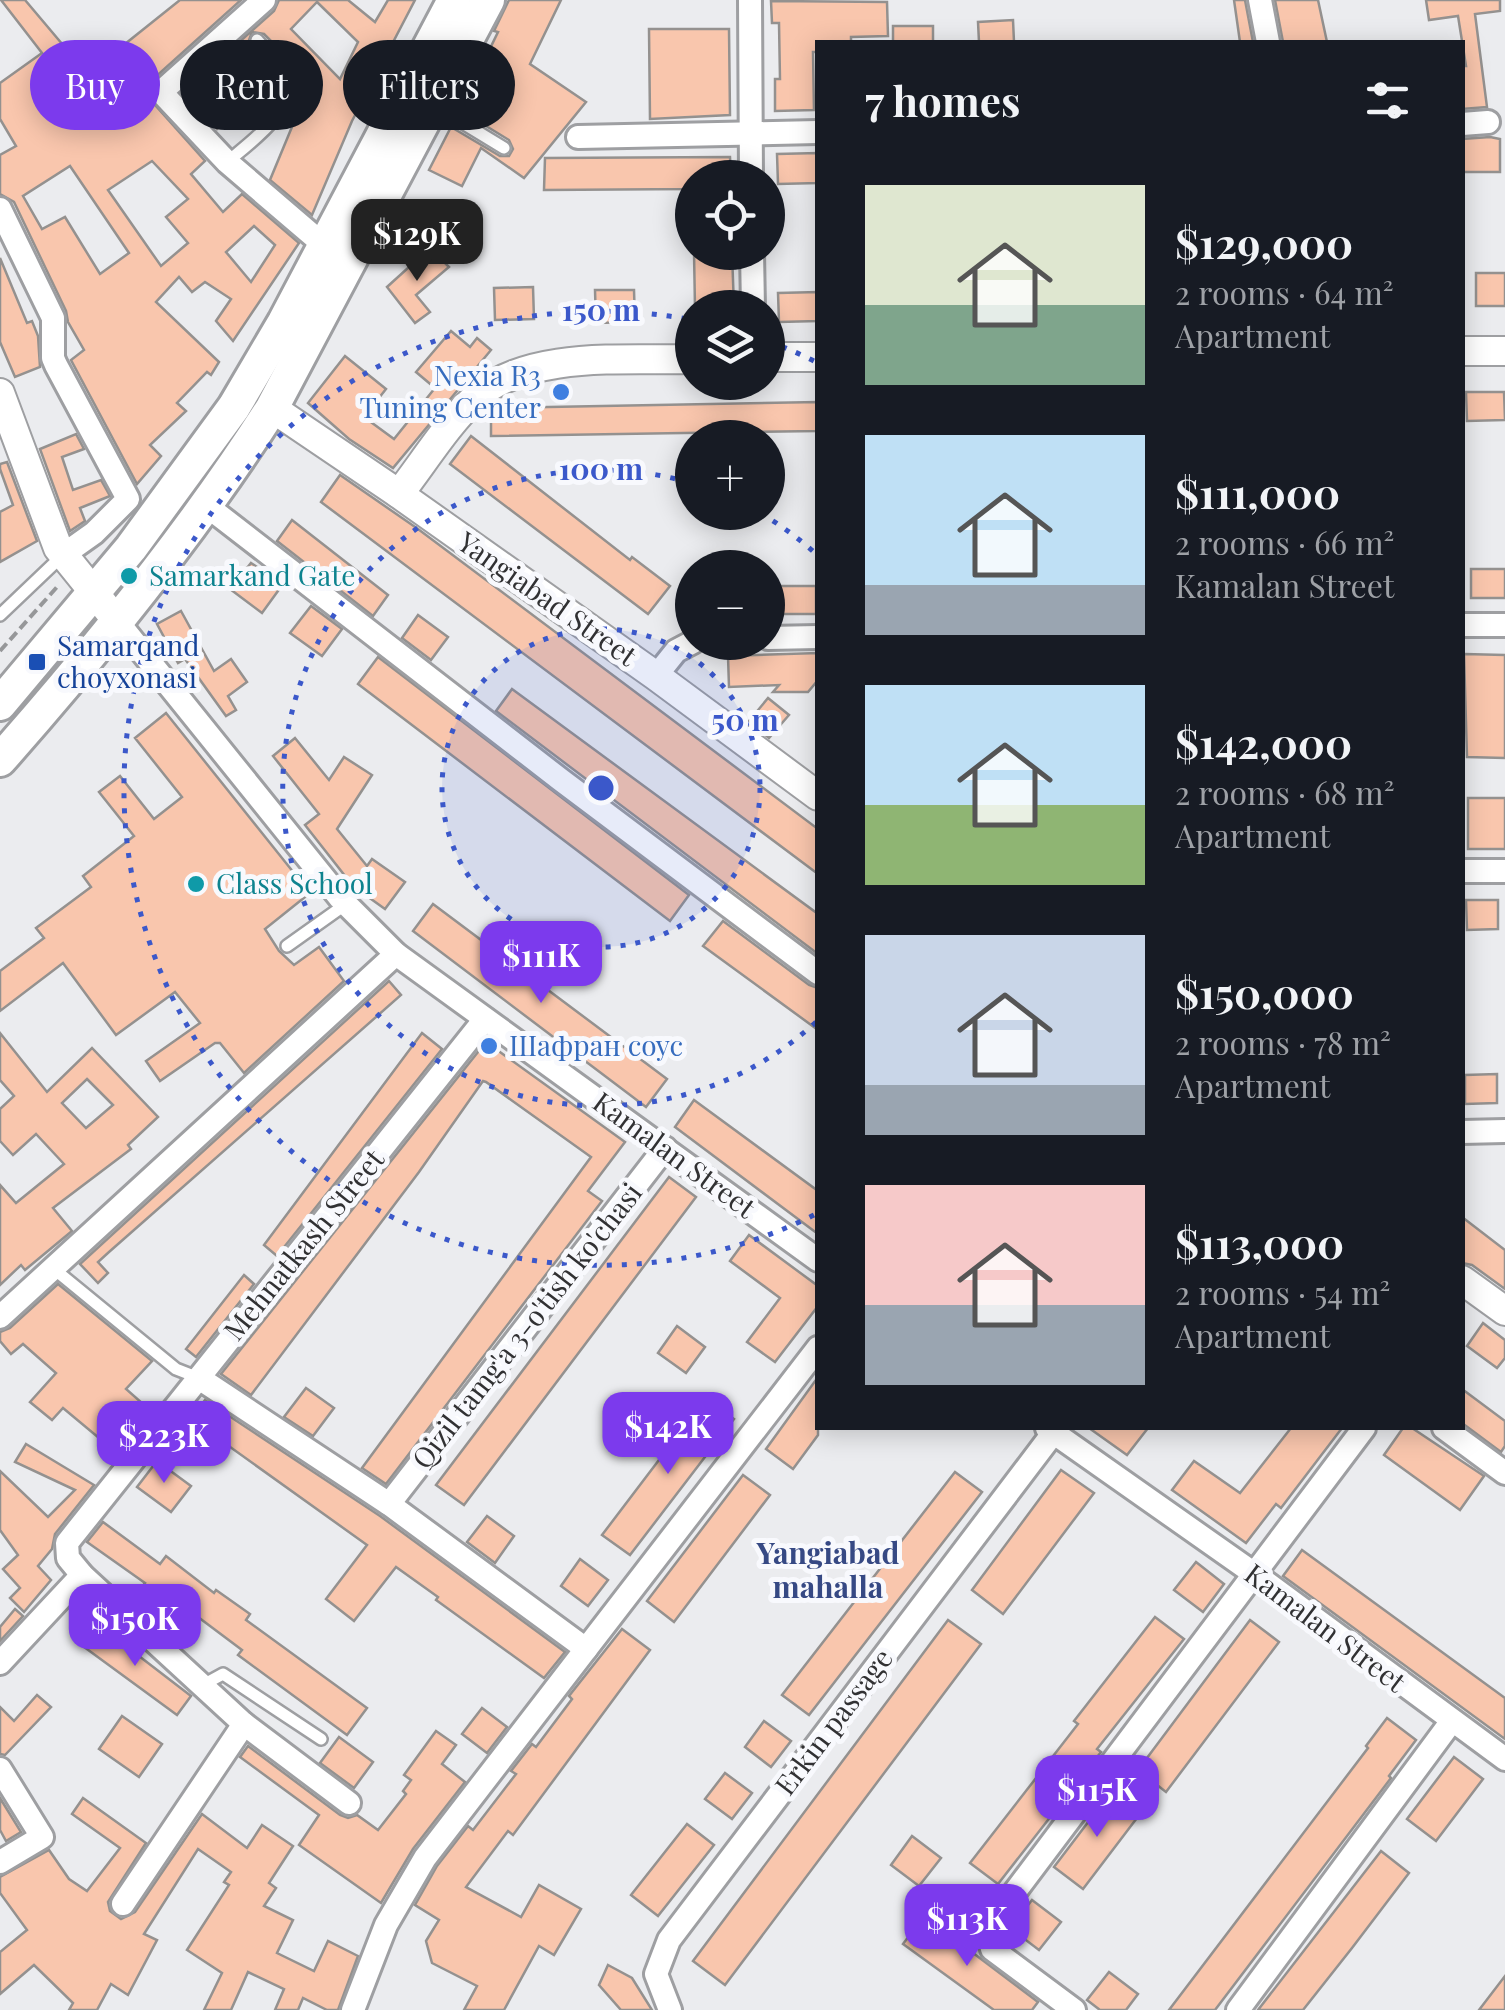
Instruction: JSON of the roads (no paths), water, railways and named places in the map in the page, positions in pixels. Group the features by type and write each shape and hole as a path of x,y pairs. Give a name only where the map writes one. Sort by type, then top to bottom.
{"main road":[{"path":"0,704 174,492 234,407 325,246 454,0"},
{"path":"466,40 488,0"},
{"path":"0,760 207,506 272,408 418,130"}],"street":[{"path":"264,0 161,92 227,162 325,246"},
{"path":"750,0 751,160"},
{"path":"1260,0 1268,40"},
{"path":"1465,124 1488,122"},
{"path":"578,137 815,132"},
{"path":"0,209 52,318 56,365 128,499 94,533 63,555"},
{"path":"1465,351 1505,351"},
{"path":"785,358 815,357"},
{"path":"399,494 464,410 491,386 514,374 566,363 675,360"},
{"path":"0,393 63,555 117,620"},
{"name":"Yangiabad Street","path":"272,408 656,676 815,794"},
{"path":"207,506 560,780 815,971"},
{"name":"Kamalan Street","path":"117,620 346,904 396,954 815,1258"},
{"path":"1465,625 1505,625"},
{"path":"785,637 815,636"},
{"path":"656,676 675,651"},
{"path":"1465,871 1505,871"},
{"path":"0,1317 396,954"},
{"name":"Mehnatkash Street","path":"82,1575 68,1558 67,1543 484,1019"},
{"path":"1465,1132 1505,1131"},
{"name":"Qizil tamg'a 3-o'tish ko'chasi","path":"389,1504 665,1148"},
{"path":"1465,1286 1505,1311"},
{"path":"353,2010 403,1890 815,1352"},
{"path":"199,1378 389,1504 586,1649"},
{"name":"Erkin passage","path":"670,2010 656,1974 669,1940 1052,1430"},
{"name":"Kamalan Street","path":"1054,1430 1505,1759"},
{"path":"1074,2010 992,1949 988,1935 993,1921 1363,1430"},
{"path":"1447,1430 1505,1473"},
{"path":"0,1663 82,1575 244,1724 349,1802"},
{"path":"1238,2010 1452,1722"},
{"path":"123,1904 244,1724"},
{"path":"0,1768 42,1837 0,1862"}],"lane":[{"path":"227,162 264,130"},
{"path":"475,130 504,148"},
{"path":"0,615 63,555"},
{"path":"287,946 346,904"},
{"path":"54,1269 176,1369 199,1378"},
{"path":"200,1686 223,1674 321,1740"}],"place":[{"name":"Nexia R3 Tuning Center","path":"561,392"},
{"name":"Samarkand Gate","path":"129,576"},
{"name":"Samarqand choyxonasi","path":"37,662"},
{"name":"Class School","path":"196,884"},
{"name":"Шафран соус","path":"489,1046"}],"district":[{"name":"Yangiabad mahalla","path":"828,1571"}]}
